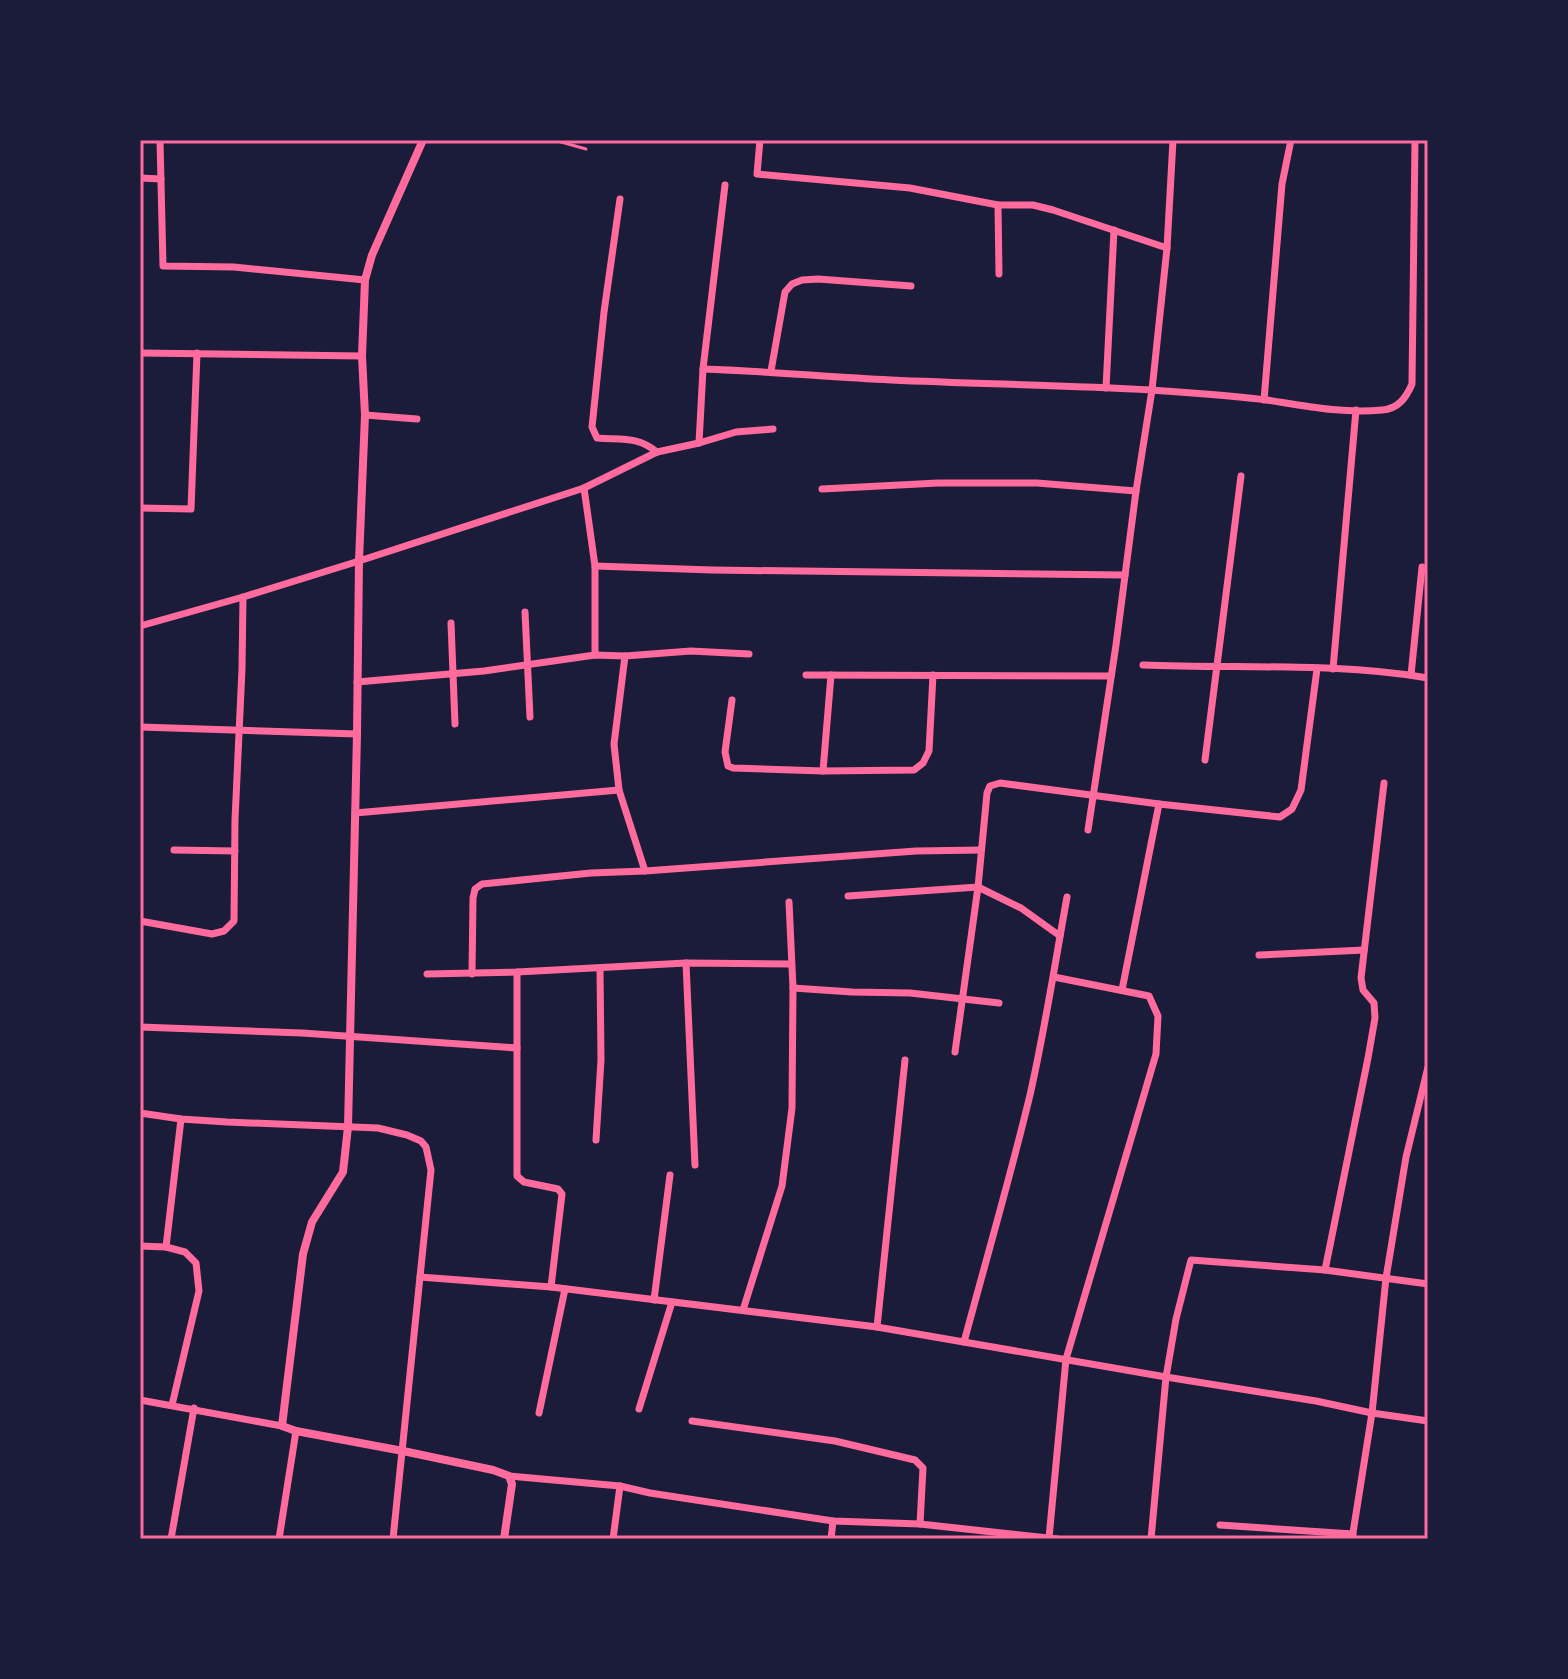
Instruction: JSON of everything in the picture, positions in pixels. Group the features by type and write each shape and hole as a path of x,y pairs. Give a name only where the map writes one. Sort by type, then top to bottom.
{"street":[{"path":"160,140 163,266 234,267 365,280"},
{"path":"282,1426 303,1254 312,1222 343,1172 348,1127 359,561 365,415 362,356 365,280 372,255 423,140"},
{"path":"760,140 757,174 910,188 998,205 1033,205 1167,248"},
{"path":"1088,830 1152,390 1167,248 1173,140"},
{"path":"1264,400 1282,184 1291,140"},
{"path":"703,369 1152,390 1385,411 1406,398 1412,384 1415,140"},
{"path":"140,178 161,179"},
{"path":"699,443 703,369 725,185"},
{"path":"620,199 592,427 597,438 639,441 657,452"},
{"path":"998,205 999,274"},
{"path":"1106,388 1114,230"},
{"path":"771,371 785,292 792,284 818,279 911,286"},
{"path":"140,353 362,356"},
{"path":"140,508 191,509 197,353"},
{"path":"1333,669 1356,410"},
{"path":"365,415 417,419"},
{"path":"140,626 359,561 584,488 657,452 736,432 773,429"},
{"path":"1205,760 1241,476"},
{"path":"822,489 938,483 1037,483 1136,491"},
{"path":"584,488 595,566 595,655"},
{"path":"595,566 1125,575"},
{"path":"1411,675 1422,567"},
{"path":"140,921 212,934 224,931 234,921 243,597"},
{"path":"525,612 530,717"},
{"path":"451,623 455,724"},
{"path":"357,682 453,674 595,655 691,651 749,654"},
{"path":"625,656 614,744 619,790 645,871"},
{"path":"1143,665 1333,669 1428,678"},
{"path":"955,1052 990,786 1000,783 1280,817 1292,809 1301,790 1317,669"},
{"path":"806,675 1111,676"},
{"path":"823,771 831,675"},
{"path":"732,700 725,752 728,766 745,770 914,770 927,758 929,751 933,675"},
{"path":"140,727 357,734"},
{"path":"1325,1270 1375,1018 1374,1003 1361,984 1384,783"},
{"path":"355,813 619,790"},
{"path":"1122,990 1159,804"},
{"path":"174,850 235,851"},
{"path":"472,974 473,898 475,889 482,884 591,873 916,851 981,850"},
{"path":"848,896 978,887 1021,908 1060,936"},
{"path":"964,1342 1026,1108 1054,977 1067,897"},
{"path":"743,1310 782,1186 792,1108 793,988 789,902"},
{"path":"1259,955 1364,950"},
{"path":"427,974 686,963 791,964"},
{"path":"686,963 695,1165"},
{"path":"596,1140 601,1060 600,968"},
{"path":"517,972 517,1176 524,1182 558,1189 562,1194 551,1287"},
{"path":"1049,1538 1066,1359 1156,1054 1158,1016 1149,996 1054,977"},
{"path":"793,988 910,993 999,1003"},
{"path":"140,1027 517,1048"},
{"path":"877,1327 905,1060"},
{"path":"1220,1525 1353,1536 1372,1413 1386,1278 1406,1157 1428,1067"},
{"path":"140,1113 181,1119 378,1128 407,1135 421,1141 426,1147 431,1170 393,1539"},
{"path":"166,1247 181,1119"},
{"path":"654,1300 670,1175"},
{"path":"140,1246 166,1247 185,1252 196,1263 199,1291 172,1405"},
{"path":"1151,1539 1166,1377 1191,1260 1325,1270 1428,1284"},
{"path":"420,1277 551,1287 877,1327 1428,1421"},
{"path":"539,1413 565,1289"},
{"path":"639,1409 672,1302"},
{"path":"140,1400 282,1426 493,1470 509,1476 620,1486 833,1521 920,1524 1057,1539"},
{"path":"171,1539 194,1408"},
{"path":"692,1421 835,1441 915,1460 923,1468 920,1524"},
{"path":"279,1539 296,1431"},
{"path":"504,1539 512,1484 509,1476"},
{"path":"613,1539 620,1486"},
{"path":"831,1539 833,1521"}],"lane":[{"path":"554,140 586,149"}]}
